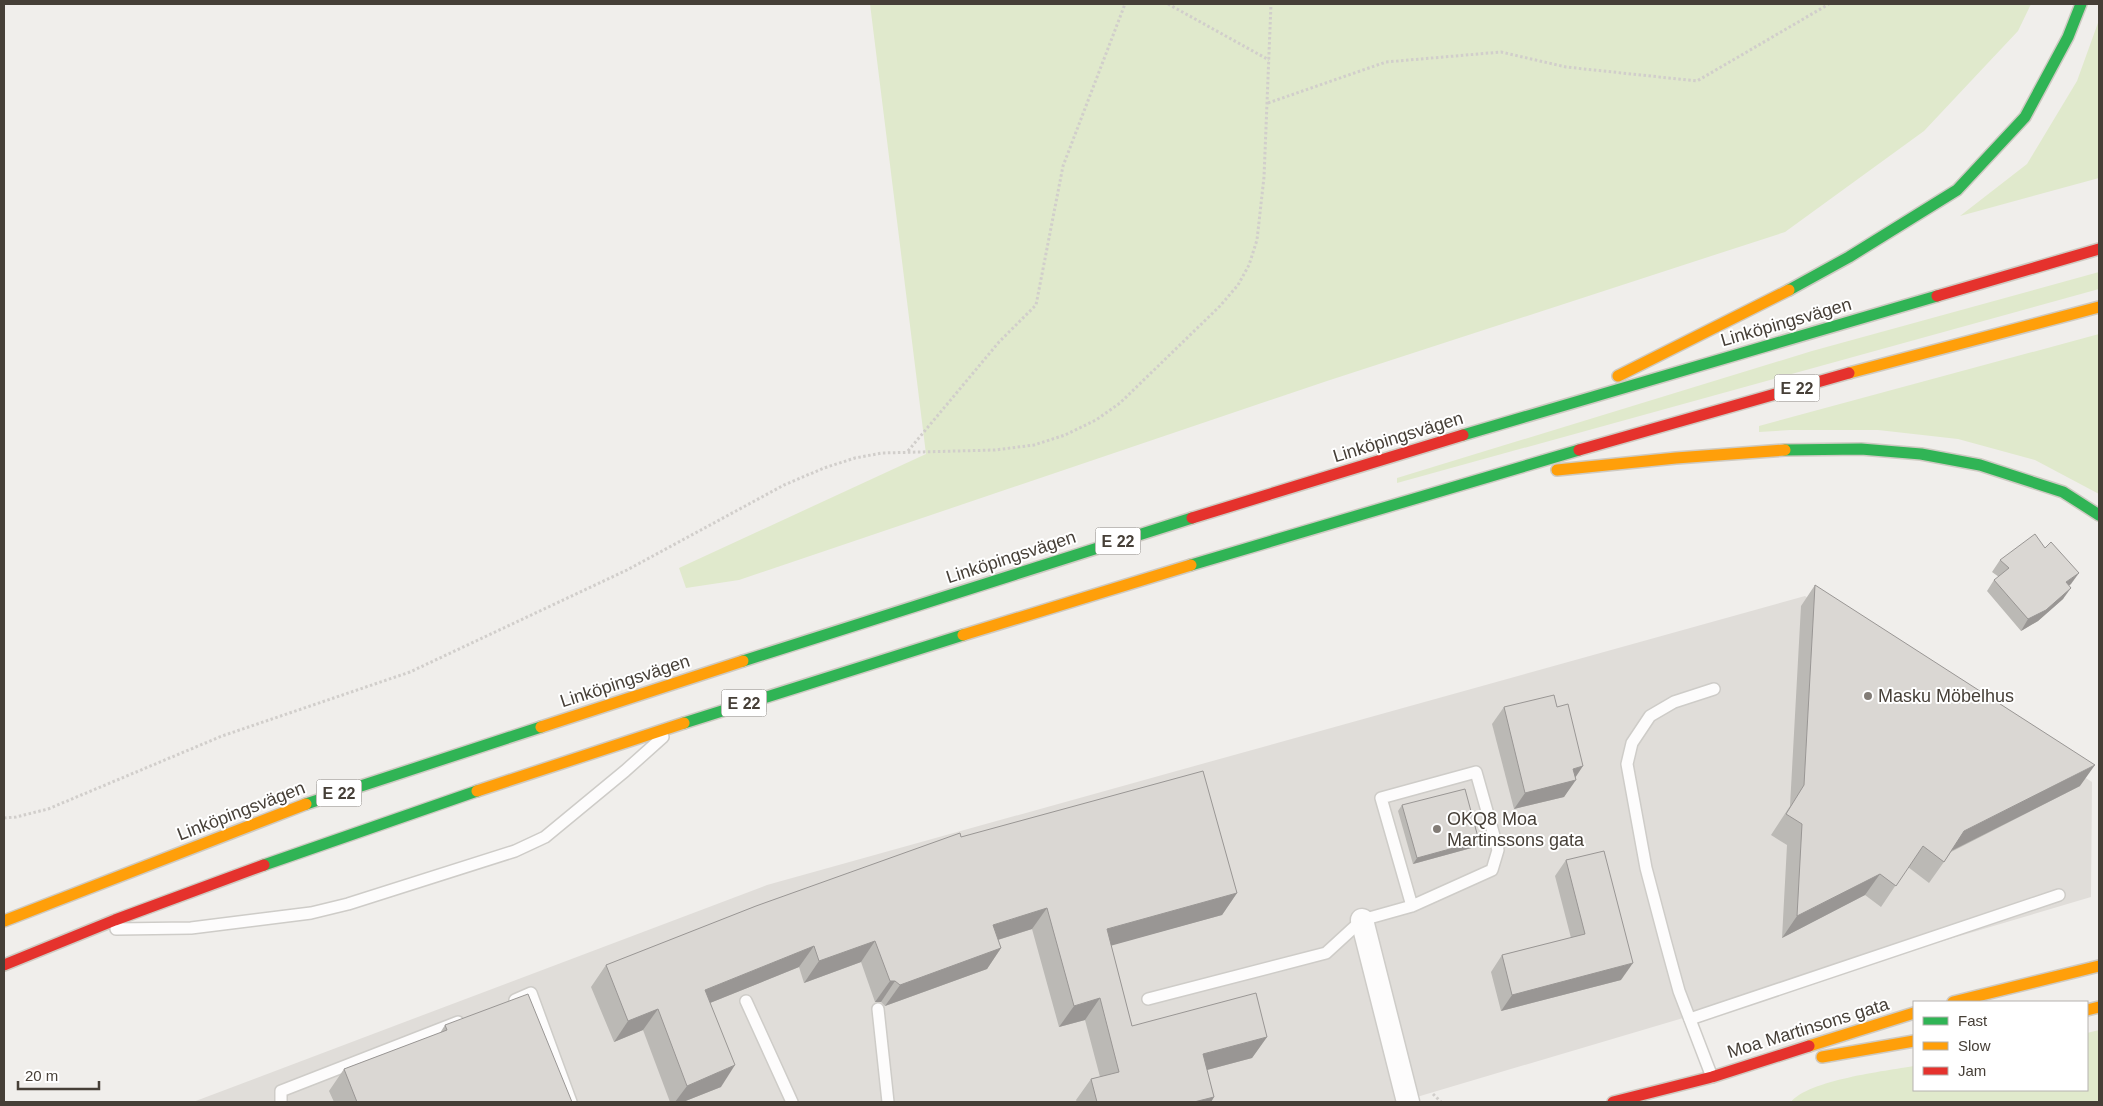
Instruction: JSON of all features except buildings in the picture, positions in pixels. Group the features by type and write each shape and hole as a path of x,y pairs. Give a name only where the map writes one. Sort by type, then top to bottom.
{"main road":[{"path":"1558,406 1786,292 1849,257 1957,190 2025,117 2068,37 2082,4"},
{"name":"Linköpingsvägen","path":"4,921 307,804 680,681 1109,544 1558,406 2099,249"},
{"name":"E 22","path":"4,965 90,930 311,846 679,724 1111,589 1750,400 2099,307"},
{"path":"1496,476 1759,452 1889,451 1944,457 2012,472 2072,496 2099,515"},
{"path":"1957,1001 2099,966"},
{"name":"Moa Martinsons gata","path":"1612,1102 1712,1077 1913,1013"},
{"name":"Moa Martinsons gata","path":"1712,1077 1913,1041"}],"street":[{"path":"1362,920 1408,1102"}],"lane":[{"path":"1712,1077 1679,991 1646,868 1627,764 1632,743 1650,716 1674,702 1714,689"},
{"path":"90,930 191,928 312,913 348,904 515,851 545,837 679,724"},
{"path":"1148,999 1326,953 1362,920 1412,906 1492,870 1498,850 1476,772 1381,798 1412,906"},
{"path":"1690,1020 2058,895"},
{"path":"503,1004 531,993 571,1102"},
{"path":"746,1001 792,1102"},
{"path":"878,1009 888,1102"},
{"path":"281,1102 281,1092 466,1019"}],"path":[{"path":"908,451 999,342 1036,305 1063,166 1125,4"},
{"path":"1168,4 1269,60"},
{"path":"4,818 48,809 222,736 410,672 627,570 784,485 824,468 855,458 882,453 995,450 1034,445 1065,435 1096,420 1120,403 1200,326 1238,285 1249,265 1257,240 1264,177 1271,4"},
{"path":"1268,103 1386,62 1501,52 1566,67 1697,80 1830,4"}],"shaded area":[{"path":"1805,596 2092,782 2091,897 1400,1102 193,1102 767,885"}],"green space":[{"path":"870,4 2031,4 2018,31 1924,131 1785,232 1327,381 739,580 686,588 679,568 926,454"},
{"path":"2099,20 2099,178 1960,216 2027,164 2077,81"},
{"path":"2099,272 2099,289 1397,483 1397,478 1812,351"},
{"path":"2099,334 2099,494 2035,460 1958,439 1878,430 1759,432 1759,426"},
{"path":"2099,1030 2099,1102 1791,1102 1800,1094 1830,1082 1913,1066 1913,1091 2088,1091 2088,1033"}],"traffic: fast":[{"path":"1789,290 1849,257 1957,190 2025,117 2068,37 2081,4"},
{"path":"1463,435 1937,296"},
{"path":"1785,450 1861,449 1921,454 1980,465 2063,492 2099,515"},
{"path":"1191,565 1579,450"},
{"path":"743,661 1192,518"},
{"path":"684,723 963,635"},
{"path":"306,804 541,727"},
{"path":"264,865 477,791"}],"traffic: slow":[{"path":"1618,376 1789,290"},
{"path":"1849,373 2099,307"},
{"path":"1557,470 1676,458 1785,450"},
{"path":"963,635 1191,565"},
{"path":"541,727 743,661"},
{"path":"477,791 684,723"},
{"path":"4,921 306,804"},
{"path":"1957,1001 2099,966"},
{"path":"2088,1010 2099,1007"},
{"path":"1809,1046 1913,1013"},
{"path":"1822,1057 1913,1041"}],"traffic: jam":[{"path":"1937,296 2099,249"},
{"path":"1579,450 1849,373"},
{"path":"1192,518 1463,435"},
{"path":"4,965 115,920 264,865"},
{"path":"1613,1102 1712,1077 1809,1046"}],"place":[{"name":"Masku Möbelhus","path":"1868,696"},
{"name":"OKQ8 Moa Martinssons gata","path":"1437,829"}]}
